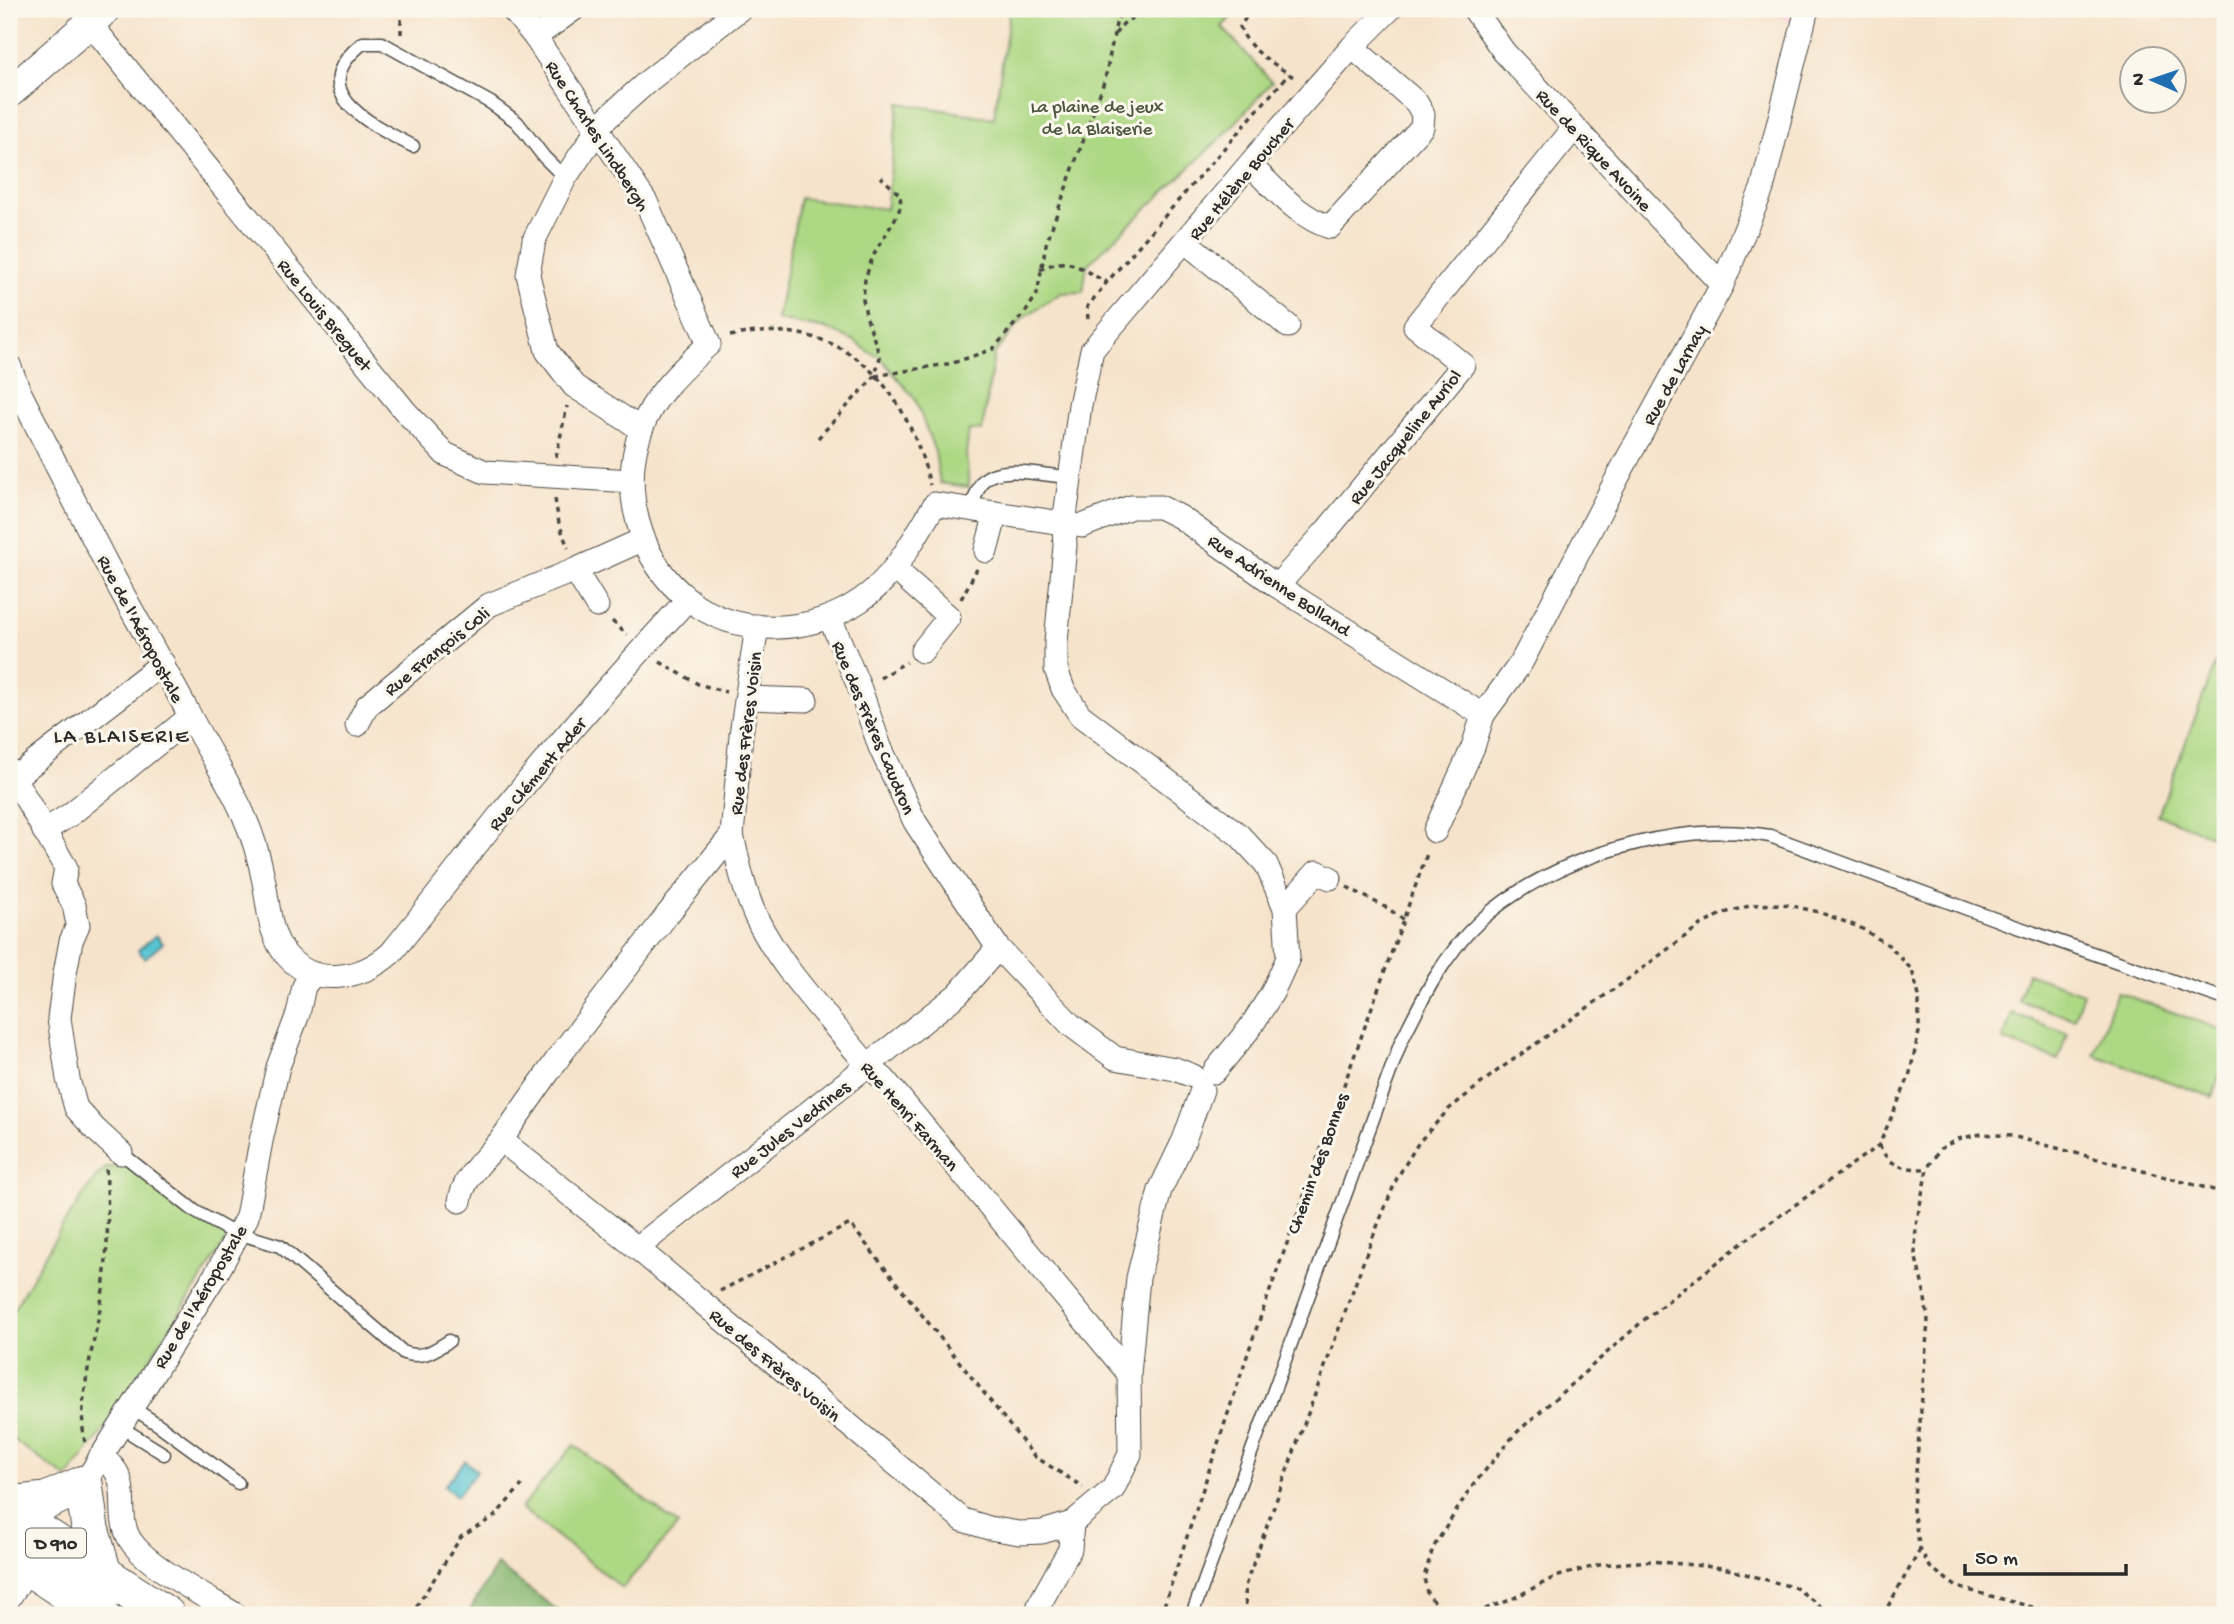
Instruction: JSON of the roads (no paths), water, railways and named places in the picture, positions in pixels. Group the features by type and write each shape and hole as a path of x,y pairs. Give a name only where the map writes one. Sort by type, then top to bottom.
{"main road":[{"path":"9,1505 46,1501 92,1471"},
{"path":"92,1471 90,1529 103,1573"},
{"name":"D 910","path":"9,1512 166,1615"},
{"name":"D 910","path":"19,1561 101,1615"}],"street":[{"name":"Rue Charles Lindbergh","path":"513,9 535,37 646,202 709,344 674,376 641,429"},
{"path":"535,37 574,9"},
{"path":"740,9 647,82 596,128 565,178 534,240 528,275 547,351 574,386 641,429 634,453 632,481 636,519 660,567 688,599 722,618 757,626 795,626 830,618 863,599 895,569 949,617 922,651"},
{"name":"Rue Hélène Boucher","path":"1098,342 1352,47 1390,9"},
{"name":"Rue de Rique Avoine","path":"1474,9 1504,52 1722,285"},
{"name":"Rue de Larnay","path":"1483,715 1521,663 1722,285 1762,189 1807,9"},
{"path":"9,93 98,15"},
{"name":"Rue Louis Breguet","path":"98,15 405,411 445,454 485,472 632,481"},
{"path":"1250,165 1306,216 1330,227 1422,127 1423,114 1416,102 1352,47"},
{"name":"Rue Jacqueline Auriol","path":"1277,586 1327,530 1463,365 1415,326 1574,128"},
{"path":"1185,242 1288,326"},
{"name":"Rue des Frères Voisin","path":"501,1140 637,1248 963,1520 1019,1533 1042,1532 1072,1523 1113,1489 1130,1454 1129,1374 1138,1278 1160,1191 1184,1140 1203,1080 1250,1028 1272,993 1288,958 1285,908 1266,864 1239,835 1080,715 1063,689 1056,668 1070,477 1080,405 1098,342"},
{"name":"Rue de l'Aéropostale","path":"9,365 19,391 106,562 245,817 263,878 274,937 288,958 314,974 304,986 298,1014 278,1067 247,1217 219,1269 92,1471"},
{"name":"Rue Adrienne Bolland","path":"895,569 935,504 1082,526 1131,508 1160,507 1180,517 1277,586 1483,715"},
{"path":"986,551 996,513"},
{"name":"Rue François Coli","path":"357,726 367,706 489,606 644,539"},
{"path":"575,570 597,606"},
{"name":"Rue Clément Ader","path":"314,974 336,977 360,972 379,963 391,953 508,806 641,648 688,599"},
{"name":"Rue des Frères Caudron","path":"830,618 860,689 880,747 915,822 998,948 1071,1025 1115,1058 1175,1069 1203,1080"},
{"name":"Rue des Frères Voisin","path":"460,1201 461,1192 468,1179 501,1140 561,1054 642,947 732,835 741,735 757,626"},
{"path":"121,1153 76,1108 68,1079 60,1018 71,941 78,925 74,905 63,884 66,868 11,774 163,663"},
{"path":"748,698 806,700"},
{"path":"1435,831 1473,747 1483,715"},
{"path":"44,831 71,814 190,717"},
{"name":"Rue Henri Farman","path":"732,835 744,884 757,918 785,964 1129,1374"},
{"path":"1285,908 1317,872 1330,878"},
{"name":"Rue Jules Vedrines","path":"637,1248 958,994 998,948"},
{"path":"92,1471 113,1464 119,1475 124,1524 133,1545 149,1561 236,1615"},
{"path":"1039,1605 1070,1549 1072,1523"},
{"path":"9,1598 19,1561"}],"lane":[{"path":"413,146 354,111 339,90 339,78 347,58 363,43 382,43 400,51 491,103 517,122 544,157 565,178"},
{"path":"971,509 982,482 998,472 1070,477"},
{"path":"1192,1615 1401,1042 1433,980 1456,948 1480,922 1512,896 1586,858 1621,848 1703,833 1742,832 1770,836 2011,925 2225,999"},
{"path":"121,1153 196,1212 228,1230 280,1246 404,1353 415,1357 428,1354 449,1341"},
{"path":"125,1417 164,1454"},
{"path":"125,1417 159,1424 238,1483"}],"water":[{"path":"156,935 163,943 145,958 138,950"},
{"path":"465,1461 477,1471 457,1496 444,1486"}],"district":[{"name":"LA BLAISERIE","path":"122,735"}],"park label":[{"name":"La plaine de jeux de la Blaiserie","path":"1097,116"}]}
